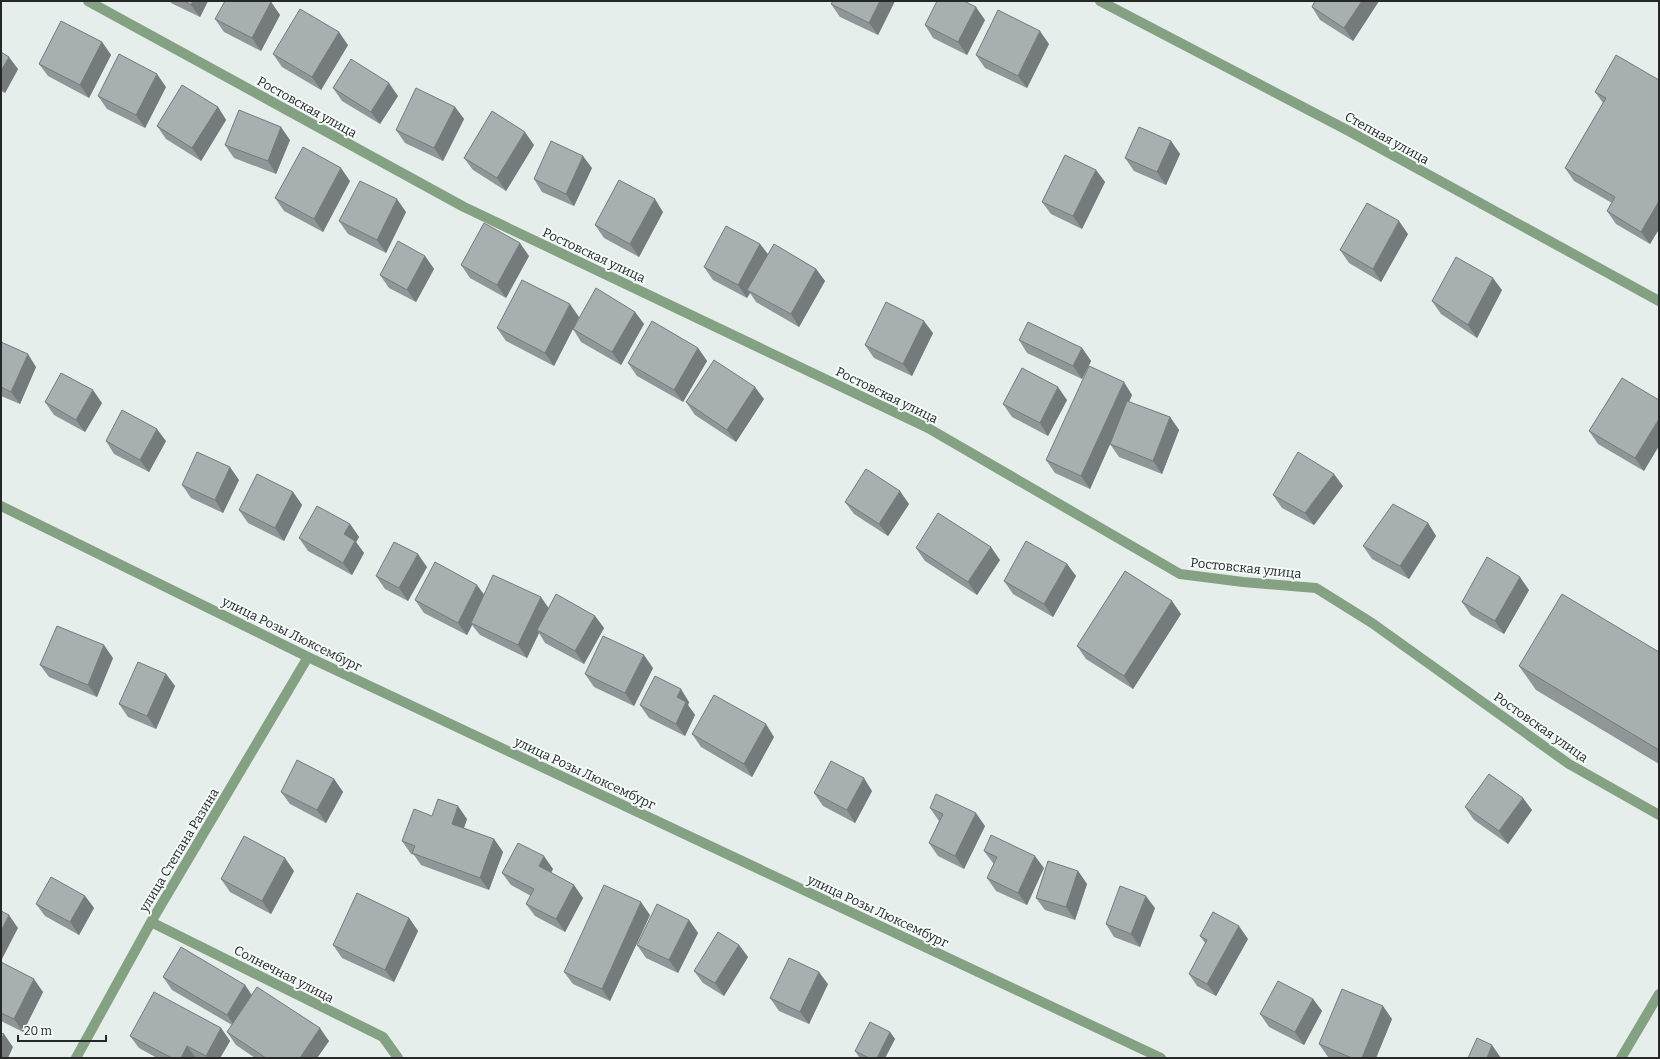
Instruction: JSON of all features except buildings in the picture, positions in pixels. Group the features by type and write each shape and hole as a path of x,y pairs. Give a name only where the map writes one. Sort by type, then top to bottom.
{"street":[{"name":"Ростовская улица","path":"88,1 464,208 928,428 1180,574 1243,582 1316,588 1372,623 1569,764 1659,815"},
{"name":"Степная улица","path":"1100,1 1347,130 1659,301"},
{"name":"улица Розы Люксембург","path":"1,506 308,657 1161,1058"},
{"name":"улица Степана Разина","path":"76,1058 152,922 308,657"},
{"name":"Солнечная улица","path":"152,922 383,1038 398,1058"},
{"path":"1621,1058 1659,994"}]}
